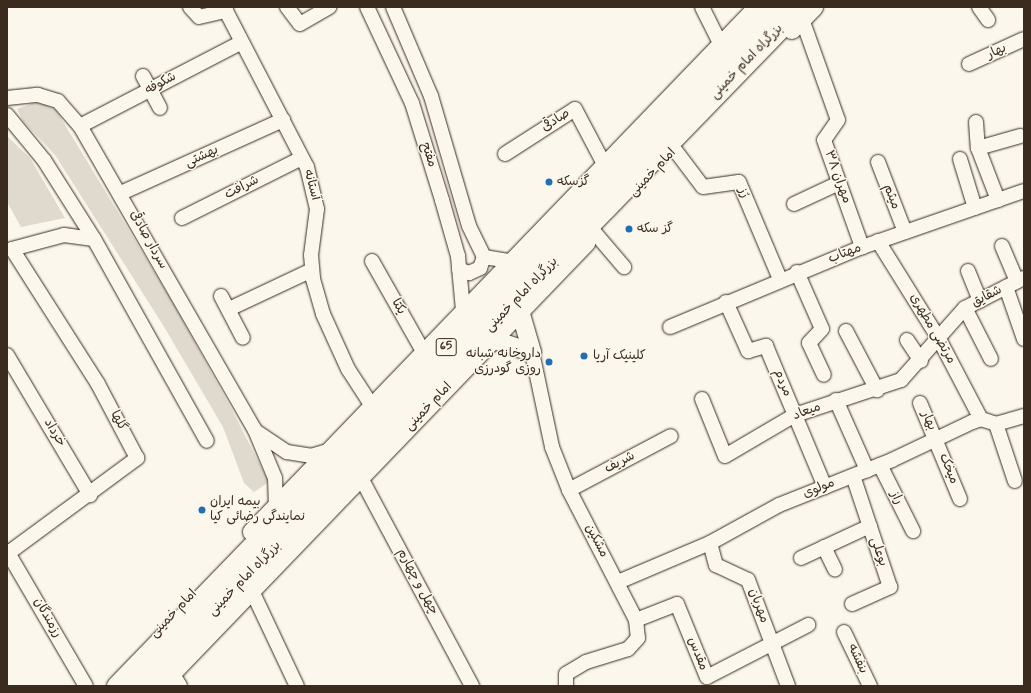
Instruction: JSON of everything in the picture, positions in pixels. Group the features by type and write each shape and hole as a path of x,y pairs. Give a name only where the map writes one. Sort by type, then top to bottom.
{"highway":[{"name":"بزرگراه امام خمینی","path":"118,686 775,7"},
{"name":"بزرگراه امام خمینی","path":"142,686 805,11"}],"main road":[{"name":"امام خمینی","path":"105,686 424,353 510,261 758,7"},
{"name":"امام خمینی","path":"160,686 176,680 252,591 494,340 805,11"},
{"path":"520,312 532,352"},
{"path":"494,340 532,352"}],"street":[{"name":"آستانه","path":"190,7 199,17 226,11 302,158 317,209 312,270 323,314 348,369 372,406"},
{"path":"287,7 300,24 329,7"},
{"name":"مفتح","path":"368,7 412,103 459,269 463,310"},
{"name":"مفتح","path":"394,7 426,82 468,226 484,257"},
{"path":"702,7 721,45"},
{"path":"979,7 988,20"},
{"name":"مهران ۳۸","path":"805,11 838,120 824,140 862,247"},
{"name":"بهار","path":"969,64 1024,39"},
{"name":"شکوفه","path":"80,126 242,42"},
{"path":"143,76 160,108"},
{"name":"سردار صادقی","path":"7,98 38,94 58,101 80,126 122,194 255,430 275,478 276,507"},
{"name":"صادقی","path":"505,154 575,109 604,164"},
{"path":"7,115 44,160 94,239 207,441"},
{"name":"بهشتی","path":"122,194 283,120"},
{"path":"976,122 978,148 998,200"},
{"path":"978,148 1020,136"},
{"name":"رُز","path":"675,150 703,187 739,182 780,279"},
{"name":"شرافت","path":"182,218 302,158"},
{"path":"960,159 975,208"},
{"name":"میثم","path":"878,162 905,232"},
{"path":"794,204 839,183"},
{"name":"مهتاب","path":"670,328 797,272 878,241 1024,191"},
{"path":"595,233 624,267"},
{"name":"گلها","path":"7,553 90,495 138,458 98,384 12,249 64,235 94,239"},
{"name":"مرتضی مطهری","path":"878,241 939,339 981,419"},
{"path":"1002,246 1016,282 1024,339"},
{"path":"459,269 469,273 480,268 484,257 510,261"},
{"name":"یکتا","path":"372,261 424,353"},
{"path":"229,310 312,270"},
{"path":"968,271 980,301"},
{"path":"797,272 822,329 809,343 824,375"},
{"name":"شقایق","path":"939,339 965,308 1016,282"},
{"path":"221,296 243,338"},
{"name":"مردم","path":"726,302 748,351 766,346 825,487"},
{"path":"965,308 991,359"},
{"path":"846,331 877,390"},
{"name":"میعاد","path":"702,399 725,456 795,415 836,400 877,390 901,380 921,361 939,339"},
{"path":"907,340 921,361"},
{"name":"مشکین","path":"532,352 545,401 552,446 569,490 618,582 636,620 638,638 628,650 586,662 566,674 566,686"},
{"name":"خرداد","path":"7,355 12,374 90,495"},
{"path":"836,400 867,470"},
{"name":"بهار","path":"920,403 936,439"},
{"path":"981,419 996,424 1024,416"},
{"name":"مولوی","path":"618,582 710,543 779,505 880,465 981,419"},
{"path":"996,424 1015,481"},
{"path":"255,430 287,452 311,456 331,450"},
{"name":"شریف","path":"569,490 671,436"},
{"name":"میخک","path":"936,439 960,499"},
{"name":"راز","path":"880,465 913,531"},
{"name":"بوعلی","path":"852,604 890,587 853,476"},
{"name":"چهل و چهارم","path":"361,478 472,686"},
{"path":"801,558 870,526"},
{"name":"مهربان","path":"710,543 716,565 748,580 788,686"},
{"path":"824,547 835,570"},
{"name":"رزمندگان","path":"7,553 86,686"},
{"path":"252,591 297,686"},
{"name":"مقدس","path":"636,620 677,604 707,677 773,646"},
{"path":"773,646 808,625"},
{"name":"بنفشه","path":"844,632 870,686"}],"shaded area":[{"path":"38,101 56,110 170,298 231,408 269,482 254,492 244,483 223,427 163,325 55,155 23,121 17,109"},
{"path":"7,136 30,158 65,218 21,227 7,202"}],"place":[{"name":"گزسکه","path":"549,182"},
{"name":"گز سکه","path":"629,229"},
{"name":"کلینیک آریا","path":"584,356"},
{"name":"داروخانه شبانه روزی گودرزی","path":"549,362"},
{"name":"بیمه ایران نمایندگی رضائی کيا","path":"202,510"}]}
